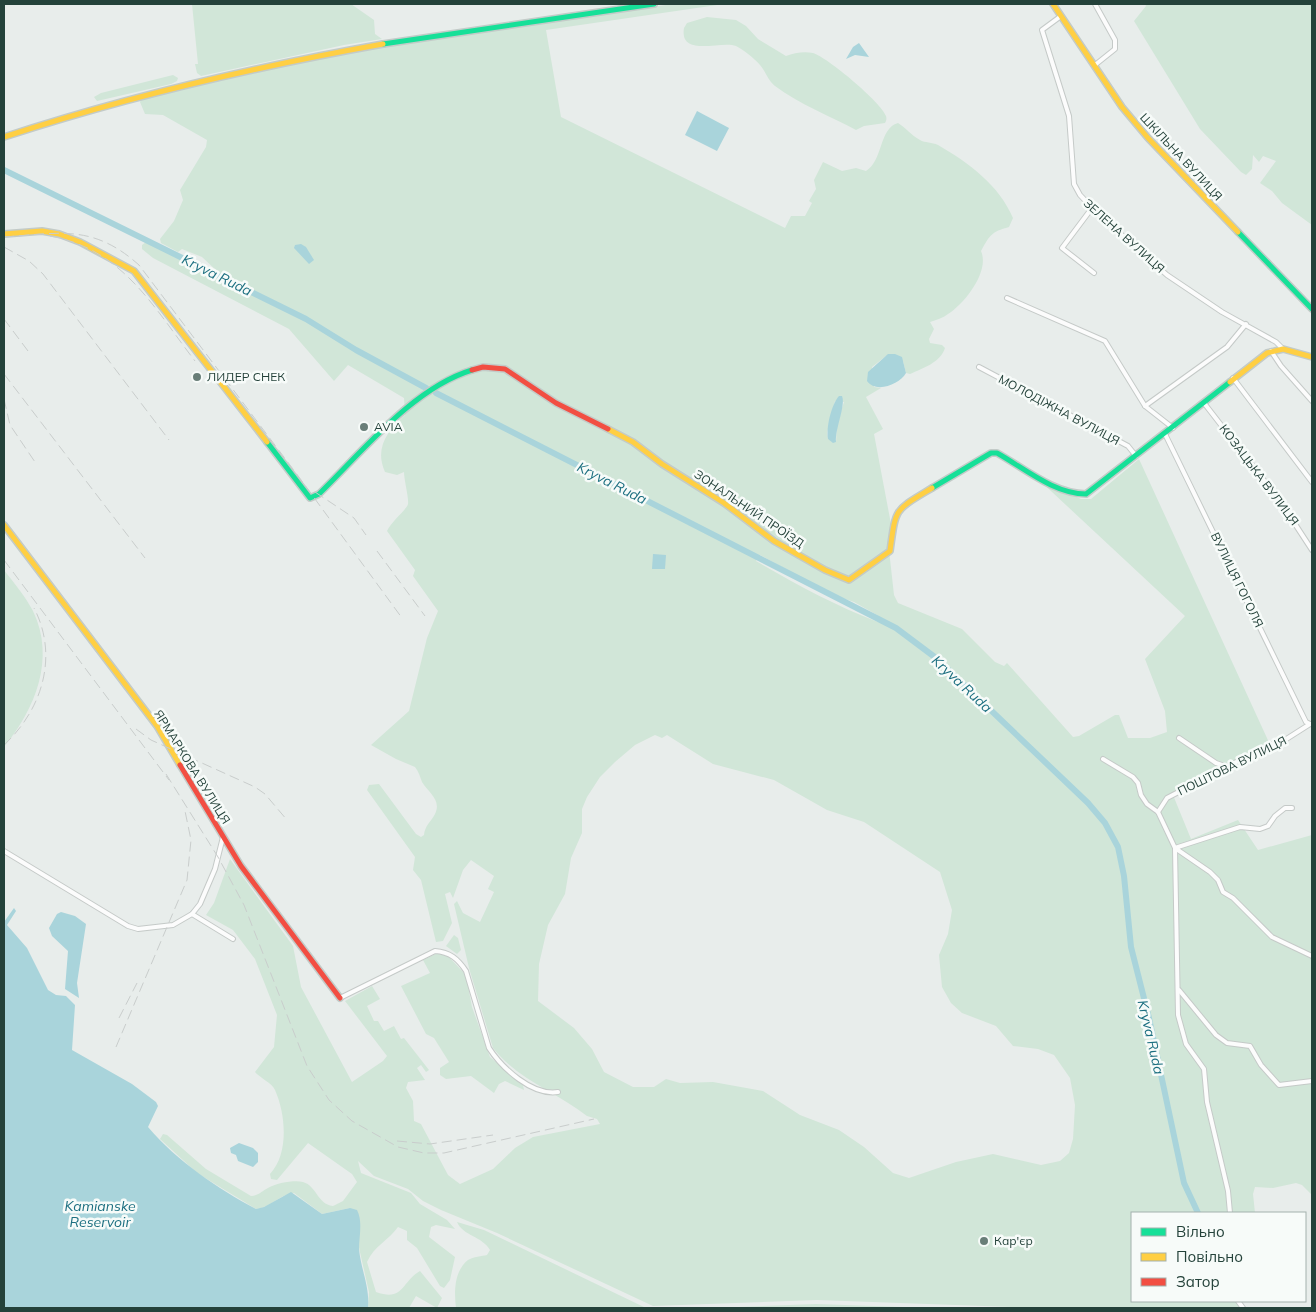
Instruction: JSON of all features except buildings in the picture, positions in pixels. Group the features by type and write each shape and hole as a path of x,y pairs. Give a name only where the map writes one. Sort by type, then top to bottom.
{"street":[{"path":"4,137 88,109 303,58 654,4"},
{"name":"ШКІЛЬНА ВУЛИЦЯ","path":"1053,4 1122,107 1148,138 1312,309"},
{"path":"1094,4 1115,40 1115,49 1094,65"},
{"name":"ЗЕЛЕНА ВУЛИЦЯ","path":"1061,16 1042,30 1069,116 1075,188 1092,208 1167,275 1283,349"},
{"path":"1092,208 1062,248 1094,273"},
{"name":"ЗОНАЛЬНИЙ ПРОЇЗД","path":"4,234 42,231 59,234 74,239 134,270 310,498 319,494 403,413 454,375 485,366 502,368 556,403 633,442 662,464 724,503 767,536 825,570 849,580 890,551 895,517 901,507 991,453 997,453 1059,488 1083,494 1096,488 1136,456"},
{"path":"1007,298 1105,341 1145,406 1173,428"},
{"path":"1145,406 1227,347 1246,324"},
{"path":"1136,456 1233,378 1271,351 1283,349 1312,357"},
{"path":"1271,351 1281,366 1312,401"},
{"name":"МОЛОДІЖНА ВУЛИЦЯ","path":"979,367 1128,446 1136,456"},
{"path":"1233,378 1312,482"},
{"name":"КОЗАЦЬКА ВУЛИЦЯ","path":"1204,403 1280,501 1312,550"},
{"name":"ВУЛИЦЯ ГОГОЛЯ","path":"1165,434 1306,722 1311,723"},
{"name":"ЯРМАРКОВА ВУЛИЦЯ","path":"4,525 157,726 241,866 340,998"},
{"name":"ПОШТОВА ВУЛИЦЯ","path":"1158,812 1167,798 1271,744 1277,745 1311,723"},
{"path":"1179,738 1216,763 1226,766"},
{"path":"1103,759 1138,783 1141,796 1147,804 1158,812 1175,848 1178,1015 1186,1044 1204,1069 1207,1102 1228,1191 1230,1212"},
{"path":"1175,848 1240,827 1260,829 1268,826 1275,816 1285,808 1292,808"},
{"path":"4,851 132,928 173,925 192,914 200,904 215,870 223,836"},
{"path":"1175,848 1210,872 1218,880 1223,892 1233,898 1272,937 1312,956"},
{"path":"192,914 233,939"},
{"path":"340,998 436,951 444,952 459,962 466,971 489,1048 496,1058 533,1088 547,1094 558,1092"},
{"path":"1179,990 1216,1035 1227,1044 1250,1046 1261,1065 1279,1085 1312,1081"}],"green space":[{"path":"192,4 351,4 374,20 375,34 382,39 344,45 201,76 197,73 195,64 198,64"},
{"path":"672,4 724,4 546,30 561,117 785,228 791,216 805,216 812,203 809,201 816,189 814,180 823,162 842,171 856,168 866,171 876,160 887,131 898,123 920,140 938,145 961,159 991,185 1000,195 1013,218 1009,227 992,235 981,251 983,259 982,268 968,295 955,309 930,322 934,329 929,339 930,343 942,345 945,348 943,353 935,361 910,374 906,373 903,361 886,356 872,367 874,387 881,388 866,397 883,429 874,434 891,524 889,550 894,595 898,603 962,629 995,662 1004,666 1007,663 1073,737 1079,736 1115,715 1119,715 1128,738 1150,738 1167,732 1165,711 1145,659 1185,616 1037,478 1081,499 1091,499 1139,459 1272,749 1173,795 1191,839 1238,820 1258,850 1312,835 1312,1195 1302,1185 1296,1183 1273,1188 1255,1187 1253,1194 1255,1212 1131,1212 1131,1302 1239,1302 1242,1308 1041,1308 817,1300 653,1306 497,1233 441,1210 423,1201 408,1189 374,1176 358,1161 361,1173 411,1193 420,1204 447,1220 455,1229 436,1225 431,1227 429,1237 455,1257 450,1280 444,1288 440,1286 417,1248 407,1240 407,1231 398,1227 370,1256 367,1262 376,1292 385,1294 397,1293 420,1271 442,1298 437,1308 416,1296 409,1308 368,1308 369,1292 350,1208 322,1214 294,1193 256,1209 197,1173 160,1139 163,1134 167,1135 206,1169 251,1196 276,1185 299,1181 308,1184 320,1199 333,1206 343,1201 357,1182 352,1174 308,1143 277,1180 271,1179 270,1174 276,1166 283,1145 282,1111 275,1090 255,1072 274,1047 277,1015 255,959 233,930 206,915 214,903 230,859 293,946 301,987 352,1082 383,1061 387,1056 345,1001 372,986 380,999 367,1006 374,1021 378,1021 384,1031 394,1026 401,1039 404,1038 429,1070 426,1072 421,1065 417,1068 425,1080 408,1082 406,1088 413,1101 414,1121 421,1124 448,1175 460,1184 493,1169 515,1148 533,1137 600,1124 597,1119 587,1116 514,1069 493,1048 469,968 454,904 457,901 463,913 480,922 494,892 488,889 494,876 471,860 463,870 453,898 450,892 445,894 452,923 443,941 436,942 421,880 413,870 415,857 367,790 369,785 379,784 416,834 421,837 424,835 437,809 436,800 422,782 415,767 371,745 409,711 427,638 438,611 413,576 415,570 387,531 408,504 404,472 397,475 385,472 381,455 384,440 388,433 405,415 404,398 348,365 334,381 289,329 153,258 142,249 142,245 146,242 249,294 252,291 218,272 202,257 182,249 178,252 161,243 160,239 174,221 183,200 180,190 206,147 207,140 163,115 145,114 140,102 142,98 332,55","holes":["835,401 844,402 837,423 836,442 828,439 827,433","760,555 833,595 854,602 877,615 878,622 816,594 756,561","655,735 662,738 667,735 713,764 774,780 827,810 864,822 940,872 952,910 948,934 939,955 942,987 951,1003 962,1013 996,1026 1013,1046 1038,1049 1054,1055 1070,1078 1075,1105 1073,1139 1069,1153 1060,1161 1041,1165 993,1154 956,1162 909,1178 893,1173 864,1147 839,1130 800,1115 763,1091 713,1082 680,1083 666,1079 654,1087 633,1087 604,1072 592,1049 574,1028 538,1001 539,964 548,925 565,894 571,858 582,833 582,809 587,797 600,777 615,762 635,745"]},
{"path":"1145,4 1312,4 1312,225 1282,203 1272,191 1260,183 1276,161 1263,156 1259,162 1253,155 1252,169 1246,175 1200,129 1134,21 1146,6"},
{"path":"707,17 736,20 746,26 758,39 786,56 806,52 820,56 853,81 875,101 886,116 885,123 864,126 856,130 804,104 775,86 758,62 736,46 703,46 688,43 684,37 684,28 687,23"},
{"path":"173,75 178,78 177,81 171,84 97,101 94,97 101,93"},
{"path":"4,570 33,611 40,629 43,647 39,683 33,700 25,716 4,747"},
{"path":"454,935 458,938 461,950 457,954 446,946"},
{"path":"438,953 448,956 466,975 472,1007 490,1057 523,1085 524,1090 505,1081 499,1084 494,1093 471,1076 446,1079 440,1075 440,1068 449,1062 434,1038 426,1034 401,986 430,973 423,960"},
{"path":"457,1222 484,1230 646,1308 456,1308 455,1289 460,1270 468,1260 487,1255 490,1250 487,1245 460,1227"},
{"path":"816,1304 932,1308 712,1308"}],"water":[{"path":"859,43 869,57 855,55 846,59 853,47"},
{"path":"697,111 729,128 717,151 685,135"},
{"path":"301,244 306,247 314,260 309,264 294,248 295,245"},
{"path":"888,354 902,357 906,373 899,381 888,386 876,387 871,385 867,381 868,372"},
{"path":"839,396 842,396 843,405 836,442 833,443 828,439 828,423 831,411"},
{"path":"653,554 666,555 665,569 652,569"},
{"name":"Kamianske Reservoir","path":"14,908 16,911 7,925 27,948 48,990 56,995 66,996 75,1005 72,1050 132,1084 156,1102 158,1106 148,1127 172,1152 213,1183 256,1209 264,1207 291,1192 322,1214 350,1208 357,1210 360,1224 359,1249 368,1293 368,1308 4,1308 4,922"},
{"path":"61,912 75,916 86,924 77,983 79,998 65,989 68,951 52,936 49,928 57,914"},
{"path":"239,1143 253,1148 258,1153 258,1162 253,1167 238,1161 236,1155 231,1153 230,1148"}],"waterway":[{"name":"Kryva Ruda","path":"4,170 306,319 356,350 426,388"},
{"name":"Kryva Ruda","path":"436,393 896,628 936,658 1088,803 1105,823 1118,847 1124,876 1131,947 1149,1018 1184,1183 1198,1212"}],"railway":[{"path":"4,237 59,233 91,237 122,252 139,265 296,473 402,618"},
{"path":"50,236 76,243 98,254 117,267 150,302 195,361"},
{"path":"4,247 29,261 43,274 169,440"},
{"path":"4,319 28,351"},
{"path":"4,374 145,558"},
{"path":"4,399 10,425 37,465"},
{"path":"315,492 354,518 366,535"},
{"path":"377,551 425,616"},
{"path":"4,560 169,780"},
{"path":"4,745 28,716 37,699 43,681 46,663 45,645 41,626 34,608"},
{"path":"136,729 151,740 255,787 265,794 287,820"},
{"path":"166,774 218,857 244,905 307,1066 329,1100 352,1121 398,1147 424,1153 444,1153 594,1119"},
{"path":"116,1047 187,880 191,840 185,811"},
{"path":"119,1018 137,983"},
{"path":"397,1141 430,1144 493,1135"}],"traffic: fast":[{"path":"383,44 654,4"},
{"path":"1238,232 1312,309"},
{"path":"267,442 310,498 319,494 371,441 409,406 429,391 450,379 472,370"},
{"path":"932,488 991,453 997,453 1051,485 1062,490 1086,494 1230,382"}],"traffic: slow":[{"path":"1053,4 1122,107 1148,138 1238,232"},
{"path":"4,137 98,108 192,84 287,62 383,44"},
{"path":"4,234 42,231 59,234 80,242 134,271 267,442"},
{"path":"1230,382 1267,353 1283,349 1312,357"},
{"path":"608,429 633,442 662,464 724,503 774,541 825,570 849,580 890,551 894,526 899,512 910,501 932,488"},
{"path":"4,525 157,726 180,765"}],"traffic: jam":[{"path":"472,370 483,367 505,369 556,403 608,429"},
{"path":"180,765 241,866 340,998"}],"place":[{"name":"ЛИДЕР СНЕК","path":"197,377"},
{"name":"AVIA","path":"364,427"},
{"name":"Кар'єр","path":"984,1241"}]}
